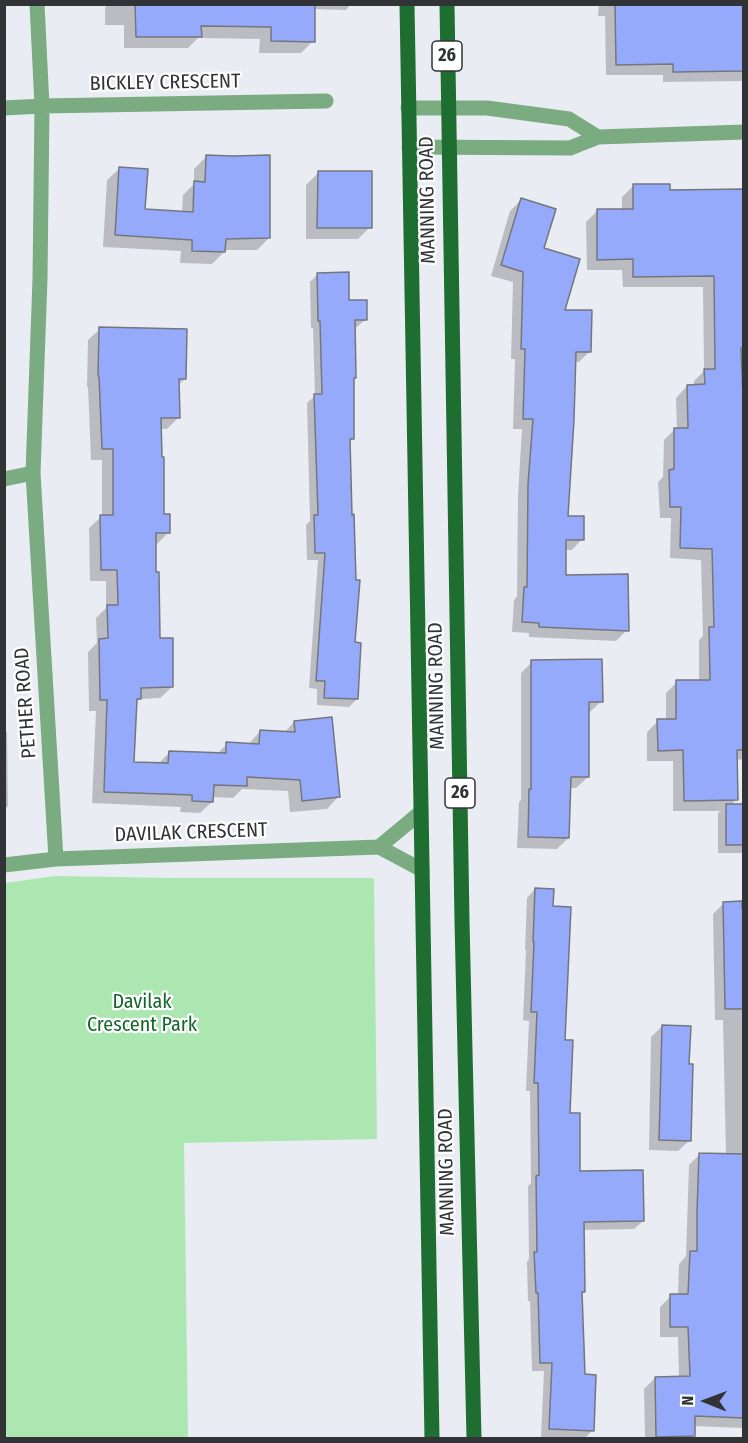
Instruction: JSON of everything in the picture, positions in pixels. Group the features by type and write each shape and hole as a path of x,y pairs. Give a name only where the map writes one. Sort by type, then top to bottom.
{"main road":[{"name":"MANNING ROAD","path":"407,4 432,1438"},
{"name":"MANNING ROAD","path":"447,4 462,921 474,1438"}],"street":[{"name":"PETHER ROAD","path":"38,4 42,106 40,279 33,473 56,859"},
{"name":"BICKLEY CRESCENT","path":"4,108 326,101"},
{"path":"408,108 487,108 569,119 598,137"},
{"path":"409,147 570,148 598,137 744,132"},
{"path":"4,479 33,473"},
{"path":"421,812 379,847 422,870"},
{"name":"DAVILAK CRESCENT","path":"4,865 56,859 379,847"}],"green space":[{"name":"Davilak Crescent Park","path":"55,876 374,878 377,1139 184,1143 188,1438 5,1438 5,883"}],"building":[{"path":"135,4 315,4 315,42 271,41 271,27 201,26 202,37 136,37"},
{"path":"615,4 744,4 744,71 673,72 673,64 616,65"},
{"path":"206,155 270,155 270,238 226,239 225,252 192,251 192,240 115,235 119,167 148,169 145,209 193,212 194,181 205,182"},
{"path":"318,171 372,171 372,228 317,228"},
{"path":"633,184 670,184 670,190 744,189 744,348 741,348 744,420 744,750 737,750 738,800 684,801 683,750 658,751 657,719 676,719 676,680 710,680 709,627 714,627 712,549 680,548 681,507 670,507 669,470 674,469 674,428 688,428 687,385 705,384 704,369 715,369 714,276 633,277 633,259 597,260 597,209 633,209"},
{"path":"521,198 556,209 544,248 580,259 565,310 592,310 591,352 576,352 568,516 584,516 584,540 566,540 566,575 628,574 629,631 539,627 539,623 522,622 524,587 527,587 528,484 533,419 523,419 525,349 521,349 523,272 501,265"},
{"path":"349,272 349,300 367,300 367,320 355,320 354,439 350,439 356,580 360,580 355,642 361,643 358,699 324,698 325,681 316,681 325,553 315,553 314,515 318,515 314,394 322,394 317,273"},
{"path":"99,327 187,329 186,379 179,379 180,418 161,418 164,514 170,514 170,533 156,533 160,638 173,638 173,687 141,688 141,699 137,699 134,762 168,763 169,751 226,753 226,742 259,744 260,730 295,732 294,721 332,717 340,797 302,801 300,780 247,777 247,786 214,785 213,802 192,801 192,795 104,792 107,700 100,700 99,639 108,638 107,605 118,605 117,570 101,570 100,515 113,515 113,449 102,449 98,376"},
{"path":"602,659 603,702 589,702 589,777 571,777 569,838 528,837 529,789 531,789 531,660"},
{"path":"726,804 744,804 744,845 726,845"},
{"path":"535,888 554,889 553,906 571,907 565,1040 573,1040 570,1113 580,1113 580,1171 643,1170 644,1221 584,1222 585,1292 582,1292 585,1374 596,1375 594,1431 549,1429 552,1363 540,1363 534,1252 537,1252 536,1176 539,1175 538,1083 534,1083 537,1012 531,1012"},
{"path":"742,901 742,909 744,909 744,1009 725,1009 723,902"},
{"path":"662,1025 691,1026 689,1064 693,1064 691,1141 659,1140"},
{"path":"699,1153 744,1154 744,1418 695,1416 695,1436 656,1437 655,1377 690,1376 688,1327 670,1327 670,1294 688,1294 690,1251 697,1251"}]}
